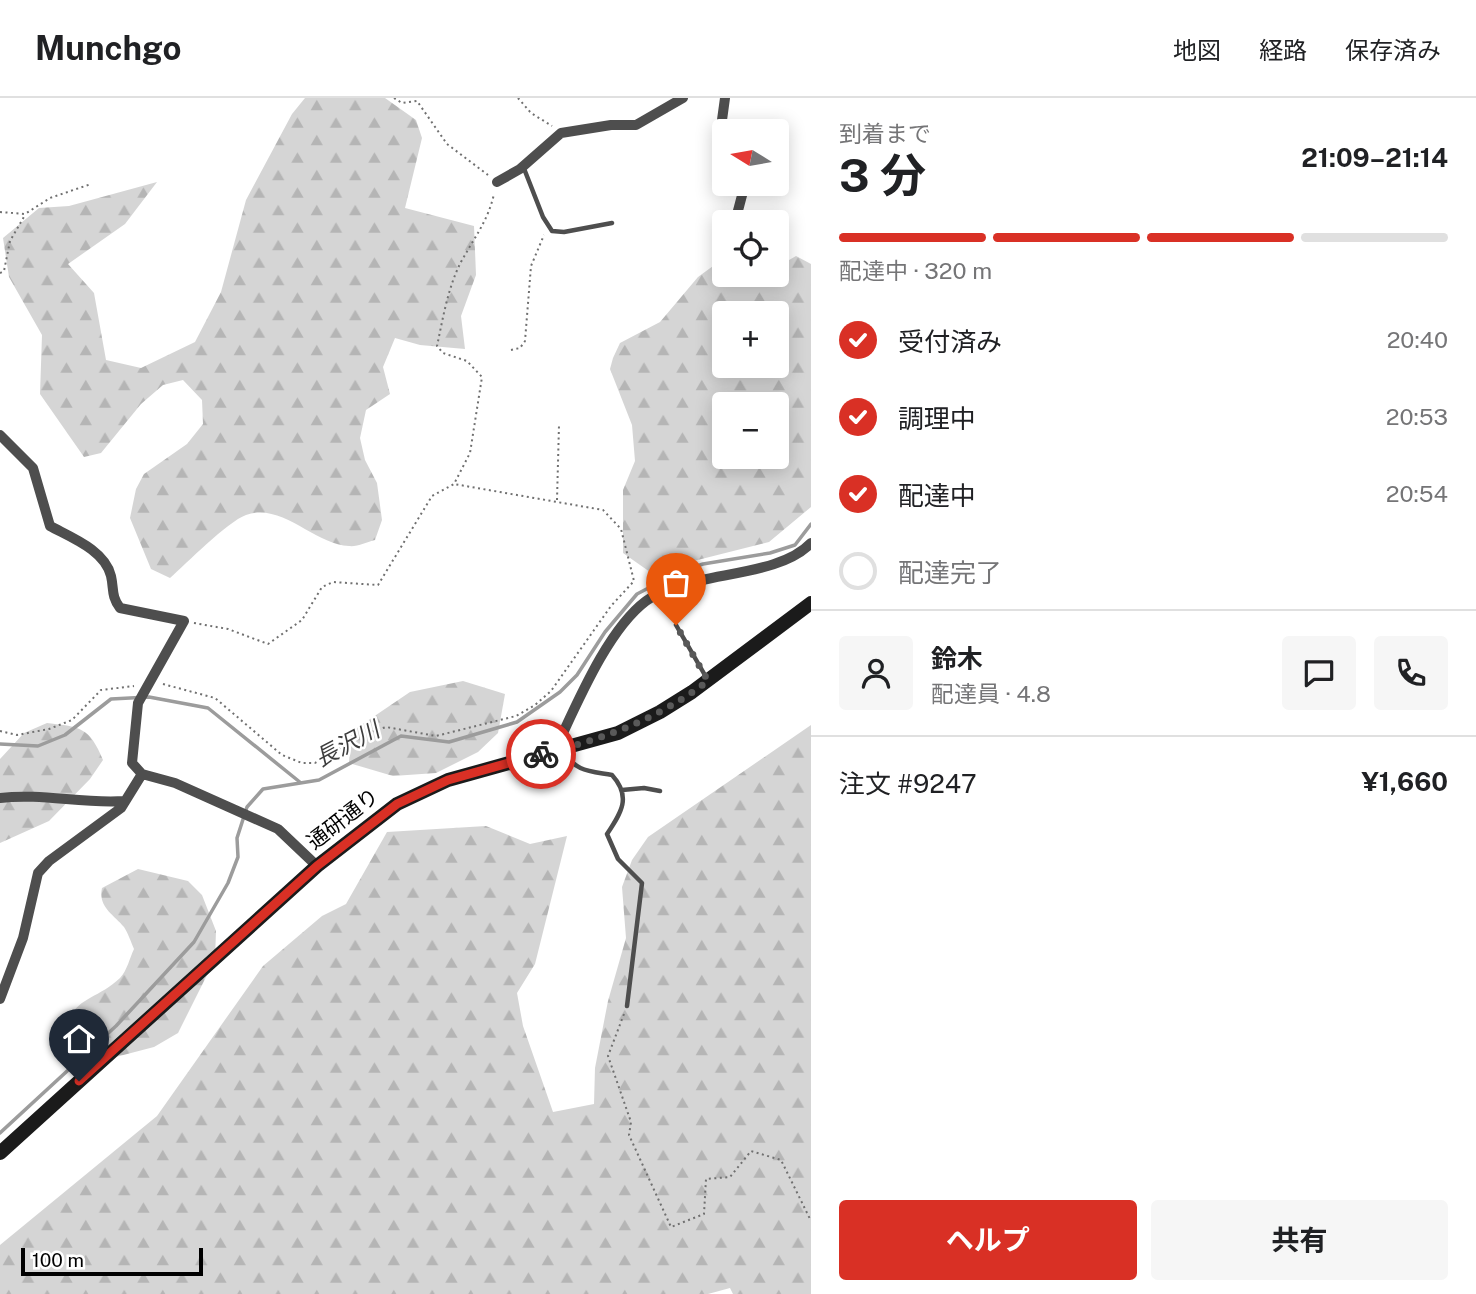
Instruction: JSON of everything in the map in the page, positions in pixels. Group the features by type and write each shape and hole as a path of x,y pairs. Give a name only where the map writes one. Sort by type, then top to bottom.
{"street":[{"path":"497,182 523,166 561,133 611,125 636,125 683,98"},
{"path":"722,119 725,98"},
{"path":"0,435 33,468 50,526 71,536 106,565 111,576 113,599 120,608 184,621 138,703 132,763 142,774 175,783 278,829 317,866"},
{"path":"559,750 609,646 633,613 648,600 679,587 778,562 811,543"},
{"name":"通研通り","path":"0,1153 317,866 397,804 448,780 618,733 660,712 708,681 811,603"},
{"path":"0,999 23,938 38,873 124,802 142,774"},
{"path":"0,798 26,795 96,803 124,802"}],"lane":[{"path":"523,166 552,231 564,232 612,223"},
{"path":"676,625 708,681"},
{"path":"559,750 571,765 578,769 612,775 622,790 623,811 607,834 618,859 642,883 627,1006"},
{"path":"622,790 644,788 660,791"}],"path":[{"path":"394,98 402,103 417,101 447,144 497,182 481,233 460,263 444,309 437,346 443,353 467,361 482,377 470,453 454,484"},
{"path":"518,98 531,113 561,133"},
{"path":"0,274 4,271 10,241 25,214 50,198 91,184"},
{"path":"0,212 25,214"},
{"path":"511,350 520,348 525,341 531,266 548,225"},
{"path":"556,500 559,425"},
{"path":"0,731 17,734 49,729 72,720 101,690 121,690 149,682 176,685 215,698 282,755 302,762 315,762 362,735 386,727 436,736 516,716 551,691 611,606 634,581 621,529 603,510 454,484 432,495 378,585 333,582 322,587 302,620 268,644 228,629 184,621"},
{"path":"627,1006 608,1056 631,1122 629,1135 671,1227 705,1214 706,1179 730,1177 751,1151 781,1160 811,1220"}],"green space":[{"path":"305,98 385,98 416,120 422,138 405,208 474,226 476,275 461,316 465,349 420,345 395,338 383,367 390,394 366,410 360,438 365,460 377,483 382,520 375,540 352,546 336,544 272,514 246,515 218,534 170,578 151,569 130,518 136,489 144,474 187,444 203,424 202,400 183,380 163,385 141,404 101,453 84,457 40,394 42,335 9,277 3,238 39,208 69,206 157,182 125,224 68,264 94,293 106,360 141,368 195,342 221,292 246,200 292,114"},
{"path":"796,256 811,264 811,507 769,542 650,572 623,553 623,490 635,461 632,425 610,369 620,343 660,322 698,277 712,267 712,287 789,287 789,260"},
{"path":"463,681 505,694 498,733 478,752 436,773 393,776 349,763 351,732 410,692"},
{"path":"47,723 82,731 93,741 103,760 90,779 49,821 0,843 0,759 24,733"},
{"path":"811,725 811,1294 733,1294 730,1288 708,1294 0,1294 0,1245 157,1116 263,966 322,916 346,904 387,832 486,826 530,844 567,836 535,964 517,993 523,1026 553,1112 594,1104 595,1068 608,1001 626,938 622,887 632,860 648,837"},
{"path":"138,869 188,881 202,895 216,931 215,959 178,1033 154,1047 108,1059 65,1039 67,1025 77,1008 111,986 126,968 134,949 124,927 104,905 101,895 102,888"}],"waterway":[{"name":"長沢川","path":"0,1133 116,1026 194,942 228,883 238,857 237,838 247,807 263,789 319,780 401,736 449,742 517,722 560,692 577,675 605,632 637,594 679,572 703,564 770,553 795,545 811,524"},
{"path":"0,744 38,746 65,735 111,699 149,697 208,708 301,783"}],"way so far":[{"path":"541,754 618,733 660,712 708,681 676,625"}],"route":[{"path":"79,1081 317,866 397,804 448,780 541,754"}]}
